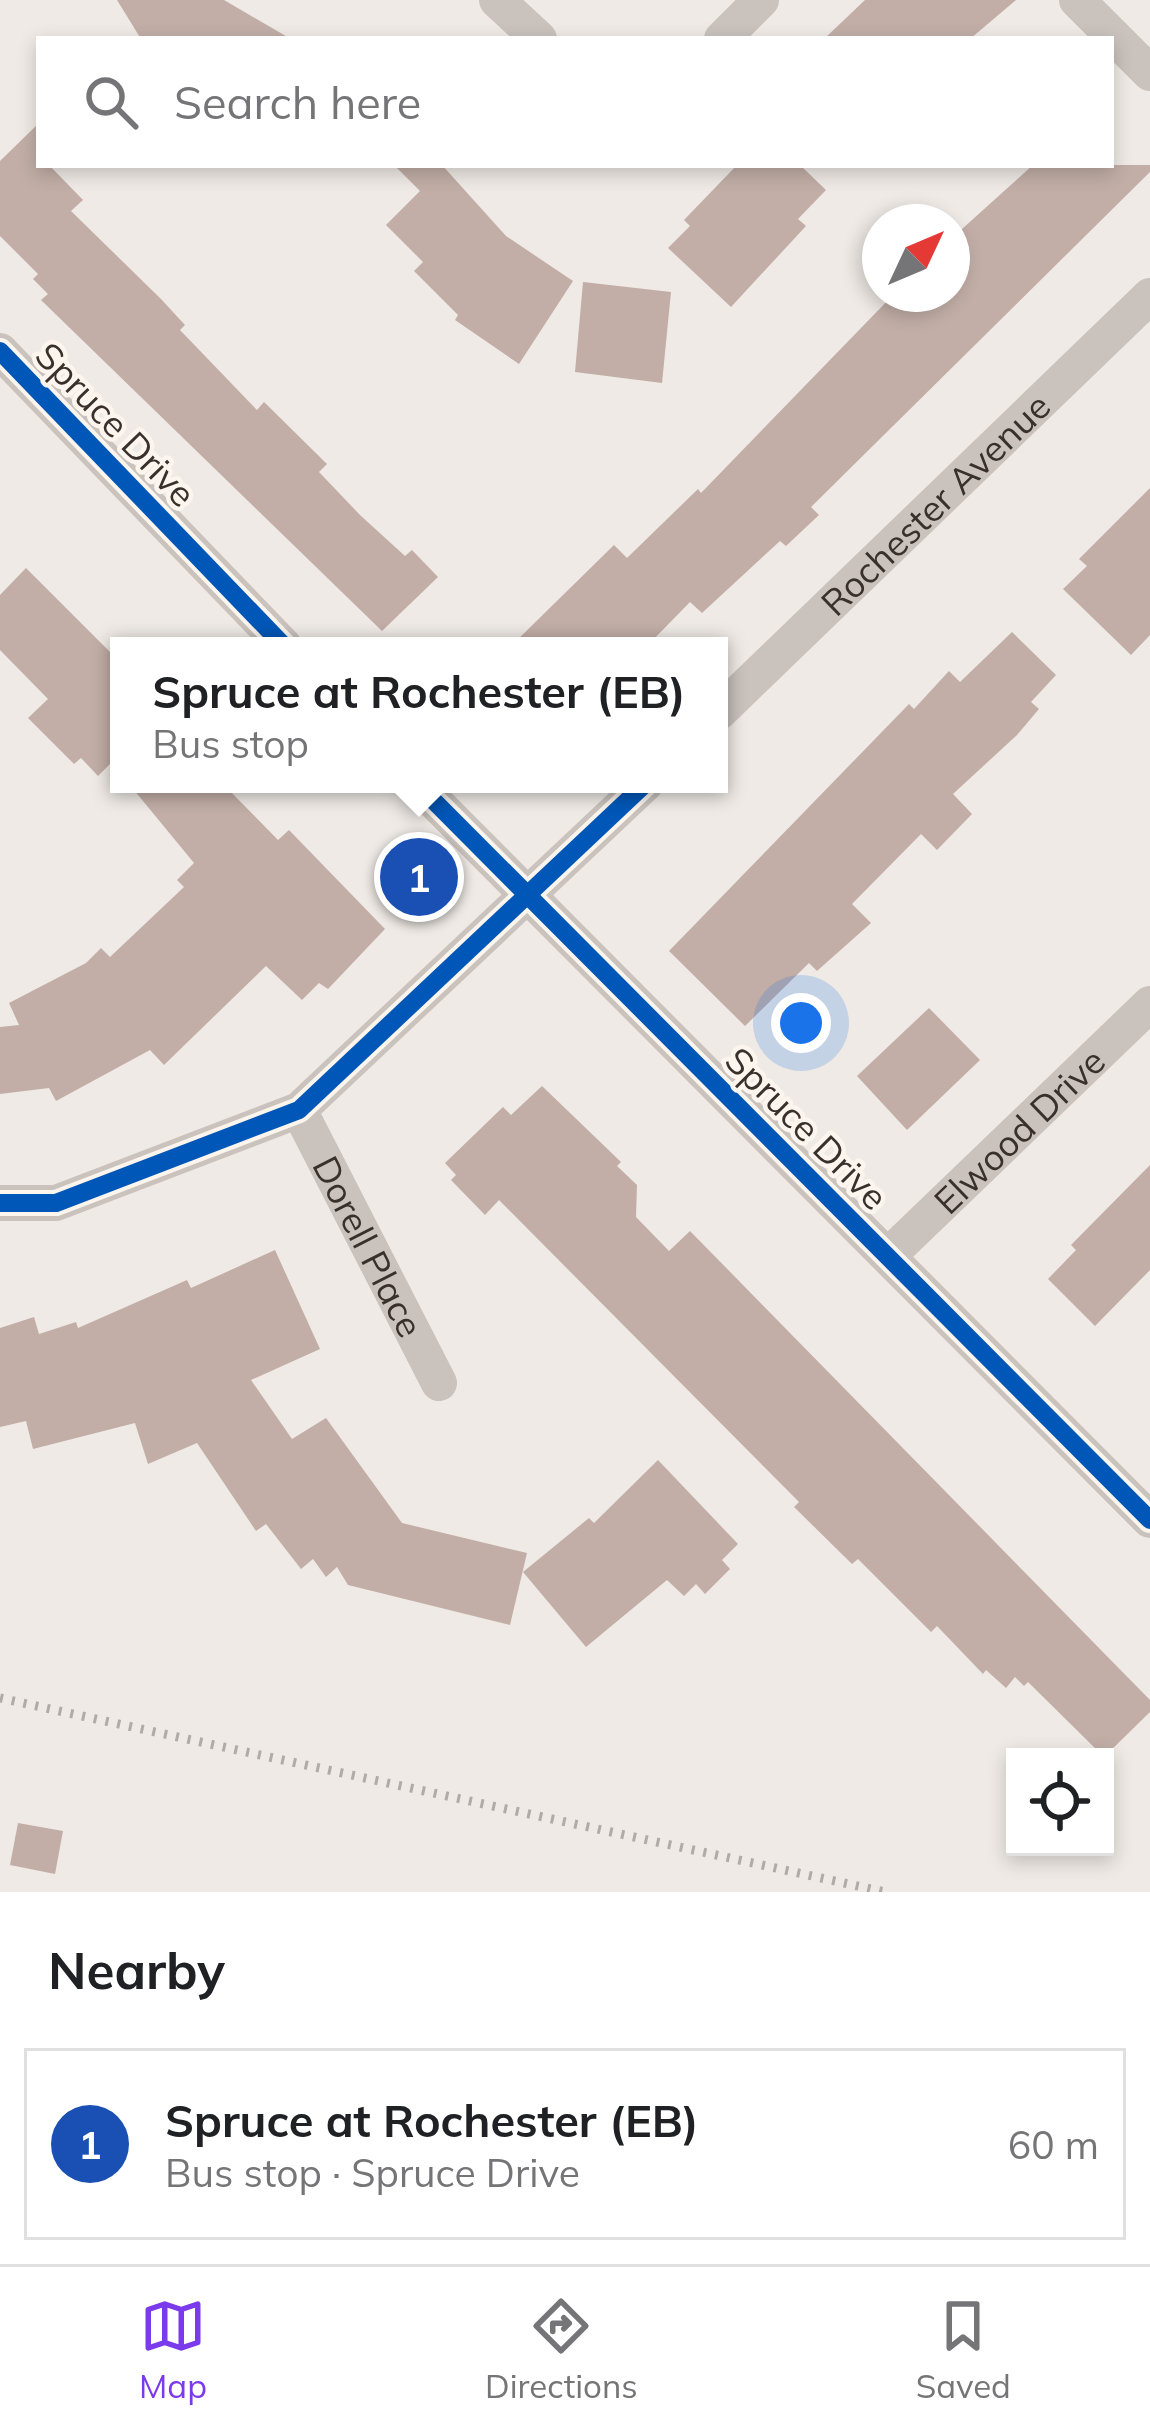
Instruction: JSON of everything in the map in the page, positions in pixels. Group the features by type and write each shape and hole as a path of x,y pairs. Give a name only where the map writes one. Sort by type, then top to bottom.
{"street":[{"path":"497,0 536,36"},
{"path":"725,36 761,0"},
{"path":"1077,0 1113,36"},
{"path":"1114,37 1150,73"},
{"name":"Rochester Avenue","path":"728,703 1150,296"},
{"name":"Spruce Drive","path":"0,351 275,637"},
{"name":"Spruce Drive","path":"426,793 1150,1520"},
{"path":"0,1203 56,1203 299,1111 636,793"},
{"name":"Elwood Drive","path":"889,1255 1150,1004"},
{"name":"Dorell Place","path":"299,1111 439,1383"}],"building":[{"path":"117,0 224,0 286,36 139,36"},
{"path":"865,0 1016,0 974,36 827,36"},
{"path":"36,126 36,168 52,168 83,200 71,211 161,299 185,325 180,330 257,410 264,402 327,464 319,472 360,515 405,556 412,550 438,577 382,631 41,300 48,294 33,279 38,274 0,236 0,161"},
{"path":"1150,165 1150,172 811,507 819,515 786,546 780,541 702,613 690,602 656,637 520,637 614,545 627,558 698,489 701,493 877,312 970,312 970,222 1030,168"},
{"path":"397,168 445,168 506,236 573,281 519,364 455,320 458,315 414,271 423,262 386,225 420,191"},
{"path":"734,168 803,168 826,190 798,219 806,226 731,307 668,248 690,226 684,220"},
{"path":"583,282 671,292 662,383 575,372"},
{"path":"1150,488 1150,635 1131,655 1063,589 1087,566 1079,559"},
{"path":"26,568 110,652 110,764 98,776 81,758 74,764 28,718 48,699 0,650 0,595"},
{"path":"1012,632 1056,675 1031,702 1039,709 1017,735 953,794 972,814 937,850 921,834 852,904 871,923 817,971 809,963 745,1026 669,951 909,704 914,709 949,671 960,682"},
{"path":"136,793 232,793 278,840 289,830 385,929 328,989 319,983 302,1000 266,966 164,1065 150,1050 56,1101 49,1088 0,1094 0,1027 19,1025 9,1003 86,963 101,948 110,957 184,887 177,880 194,863"},
{"path":"929,1008 980,1060 907,1130 857,1076"},
{"path":"542,1086 621,1162 617,1166 637,1185 636,1217 669,1251 690,1231 1150,1700 1150,1712 1113,1748 1095,1748 1028,1682 1024,1686 1015,1677 1006,1688 986,1670 983,1674 937,1626 931,1632 858,1559 852,1564 794,1507 799,1502 499,1200 485,1215 451,1180 456,1175 445,1163 503,1107 511,1115"},
{"path":"1150,1165 1150,1270 1095,1326 1048,1279 1076,1250 1071,1245"},
{"path":"275,1250 320,1349 251,1380 292,1439 326,1418 402,1523 527,1553 510,1625 348,1585 337,1567 326,1577 313,1559 301,1569 266,1524 256,1531 197,1443 148,1464 135,1423 33,1449 26,1421 0,1427 0,1328 34,1317 39,1334 76,1322 78,1328 187,1280 191,1288"},
{"path":"658,1460 738,1544 722,1560 730,1569 705,1594 696,1584 684,1596 667,1580 586,1647 523,1572 589,1518 594,1523"},
{"path":"18,1823 63,1831 55,1874 10,1865"}],"railway":[{"path":"0,1698 885,1892"}],"cycle path":[{"path":"0,351 275,637"},
{"path":"426,793 1150,1520"},
{"path":"0,1203 56,1203 299,1110 635,793"}],"place":[{"name":"Spruce at Rochester (EB)","path":"419,877"}]}
